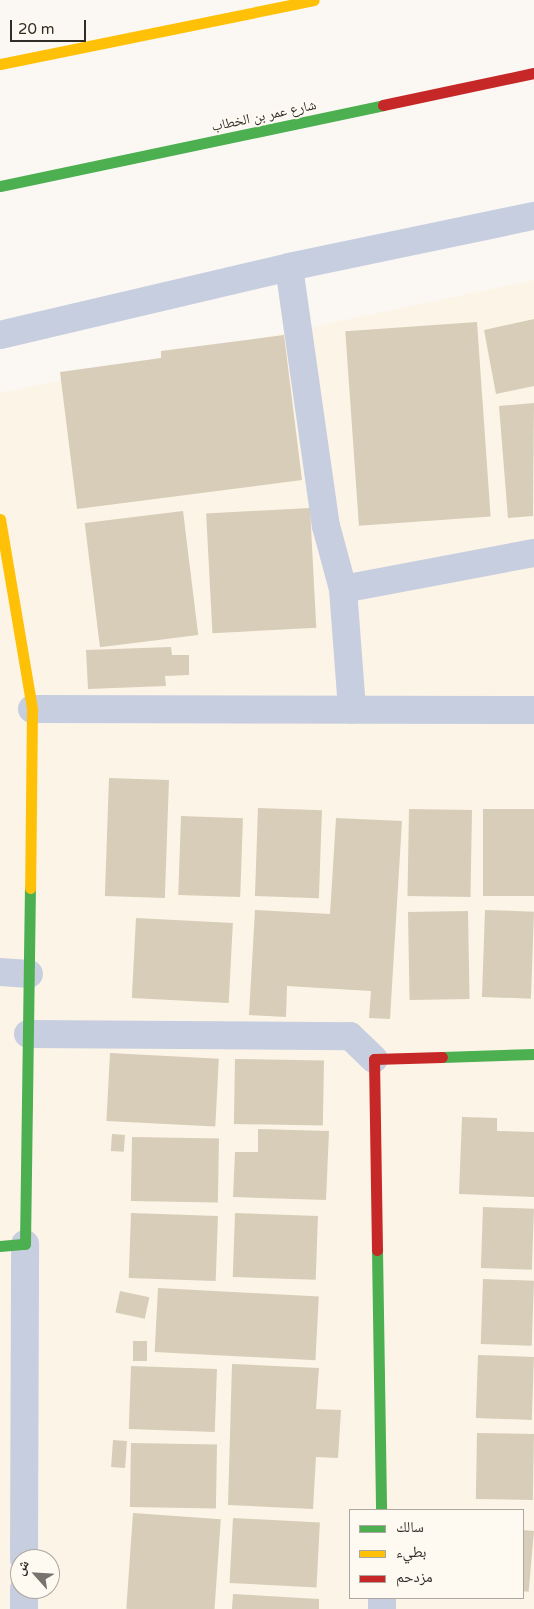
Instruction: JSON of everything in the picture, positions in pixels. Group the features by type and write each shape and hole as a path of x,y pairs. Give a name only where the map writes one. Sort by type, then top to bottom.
{"street":[{"path":"0,64 314,0"},
{"name":"شارع عمر بن الخطاب","path":"0,186 534,73"},
{"path":"0,336 288,267 534,216"},
{"path":"288,267 326,526 342,589 352,710"},
{"path":"0,519 32,708 28,1034 13,1245 24,1549"},
{"path":"342,589 534,553"},
{"path":"32,708 534,710"},
{"path":"0,972 29,974"},
{"path":"28,1034 350,1036 374,1059 381,1509"},
{"path":"374,1059 534,1054"}],"shaded area":[{"path":"534,280 534,1609 0,1609 0,393"}],"building":[{"path":"534,319 534,386 496,394 484,330"},
{"path":"477,322 491,517 359,526 345,331"},
{"path":"284,335 302,480 77,509 60,372 161,358 161,351"},
{"path":"534,403 533,516 508,518 499,406"},
{"path":"310,508 316,628 212,633 206,513"},
{"path":"183,511 198,635 100,647 85,523"},
{"path":"171,647 172,655 189,655 189,675 165,676 166,686 88,689 86,650"},
{"path":"109,778 169,780 165,898 105,896"},
{"path":"258,808 322,810 319,898 255,896"},
{"path":"409,809 472,810 470,897 407,896"},
{"path":"483,809 534,809 534,896 483,896"},
{"path":"181,816 243,818 240,897 178,895"},
{"path":"336,818 402,821 390,1019 369,1018 371,991 287,986 286,1017 249,1015 255,910 330,914"},
{"path":"485,910 534,912 531,999 482,997"},
{"path":"468,911 470,999 410,1000 408,912"},
{"path":"136,918 233,923 229,1003 132,998"},
{"path":"110,1053 219,1059 215,1127 106,1121"},
{"path":"235,1059 324,1061 323,1126 234,1124"},
{"path":"462,1117 497,1118 497,1131 534,1132 534,1197 459,1194"},
{"path":"258,1129 329,1131 326,1200 233,1197 235,1152 258,1152"},
{"path":"112,1134 125,1135 124,1152 111,1151"},
{"path":"132,1137 219,1139 218,1203 131,1201"},
{"path":"483,1207 534,1209 532,1270 481,1268"},
{"path":"131,1213 218,1216 216,1281 129,1278"},
{"path":"235,1213 318,1216 316,1280 233,1277"},
{"path":"483,1279 534,1281 532,1346 481,1344"},
{"path":"158,1288 319,1296 315,1360 155,1352"},
{"path":"120,1291 149,1297 145,1319 115,1313"},
{"path":"133,1341 147,1341 147,1361 133,1361"},
{"path":"478,1355 534,1357 532,1420 476,1418"},
{"path":"232,1364 319,1368 316,1409 341,1410 338,1458 316,1457 313,1509 228,1505"},
{"path":"131,1366 217,1369 215,1432 129,1429"},
{"path":"477,1433 534,1434 533,1500 476,1499"},
{"path":"113,1440 127,1441 125,1468 111,1467"},
{"path":"131,1443 217,1445 216,1508 130,1507"},
{"path":"133,1513 221,1519 215,1609 126,1609"},
{"path":"233,1518 320,1523 316,1587 230,1583"},
{"path":"524,1530 534,1531 529,1592 524,1591"},
{"path":"233,1594 319,1599 319,1609 232,1609"}],"traffic: fast":[{"path":"0,186 383,105"},
{"path":"0,1246 25,1244 30,888"},
{"path":"442,1057 534,1054"},
{"path":"377,1250 381,1509"}],"traffic: slow":[{"path":"0,64 314,0"},
{"path":"0,519 32,709 30,888"}],"traffic: jam":[{"path":"383,105 534,73"},
{"path":"377,1250 374,1059 442,1057"}]}
